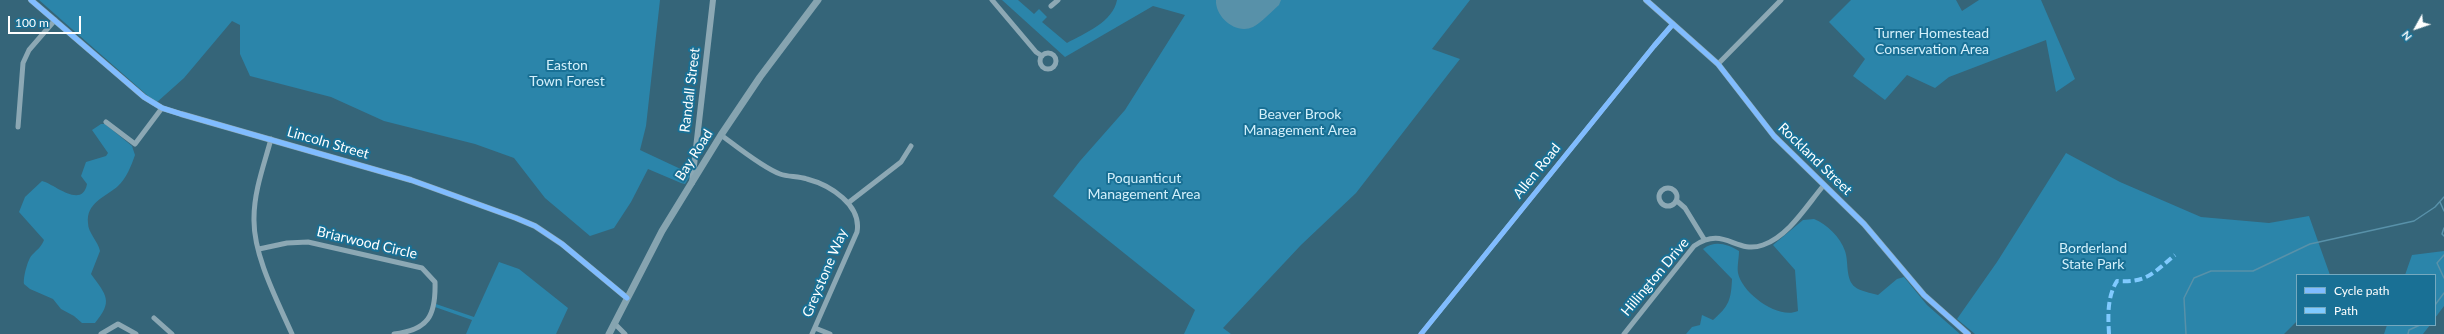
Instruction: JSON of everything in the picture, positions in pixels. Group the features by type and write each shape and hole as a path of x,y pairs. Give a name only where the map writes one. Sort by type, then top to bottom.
{"main road":[{"name":"Bay Road","path":"609,334 662,231 721,135 760,77 818,0"}],"street":[{"name":"Lincoln Street","path":"31,0 137,92 162,108 411,180 516,218 535,226 562,244 627,298"},
{"name":"Randall Street","path":"692,183 713,0"},
{"path":"992,0 1036,52 1042,56"},
{"path":"1051,6 1058,0"},
{"name":"Rockland Street","path":"1646,0 1718,64 1761,123 1864,224 1924,295 1968,334"},
{"path":"1718,64 1781,0"},
{"path":"18,127 23,63 29,50 55,20"},
{"name":"Allen Road","path":"1421,334 1673,24"},
{"path":"106,122 135,144 162,108"},
{"name":"Greystone Way","path":"721,135 779,174 806,178 823,185 848,203 857,218 857,232 812,334"},
{"path":"270,139 256,195 254,217 259,249 267,276 292,334"},
{"path":"848,203 901,162 911,146"},
{"name":"Hillington Drive","path":"1624,334 1694,246 1704,239 1718,237 1752,247 1772,241 1782,234 1824,185"},
{"path":"1677,201 1685,208 1704,239"},
{"name":"Briarwood Circle","path":"259,249 287,243 308,242 422,268 435,282 435,295 429,319 421,327 408,332 394,334"},
{"path":"154,318 172,334"},
{"path":"614,323 625,334"},
{"path":"100,334 118,324 136,334"},
{"path":"815,328 830,334"}],"green space":[{"name":"Easton Town Forest","path":"39,0 660,0 646,126 640,150 687,172 686,174 690,176 685,184 648,169 631,202 614,228 590,236 545,198 514,158 475,144 384,121 331,97 250,76 240,54 240,25 232,21 184,78 156,103"},
{"path":"1002,0 1018,0 1034,14 1039,9 1047,17 1042,22 1067,43 1090,31 1104,21 1110,15 1117,0 1470,0 1432,49 1460,59 1356,193 1301,245 1223,328 1231,334 1184,334 1195,310 1053,196 1080,161 1125,110 1185,15 1153,6 1065,57"},
{"name":"Turner Homestead Conservation Area","path":"1851,0 1956,0 1962,11 1979,0 2041,0 2075,79 2056,92 2046,40 1949,77 1935,88 1907,75 1885,100 1853,76 1865,59 1829,22"},
{"path":"101,124 105,124 132,146 135,155 123,180 117,187 93,205 88,216 88,227 100,251 91,274 104,293 106,304 95,323 82,323 74,316 61,309 53,299 30,289 24,284 25,273 29,260 44,240 19,212 25,197 42,181 73,195 79,195 84,191 87,184 81,176 86,162 106,156 108,153 92,130"},
{"name":"Borderland State Park","path":"2066,153 2120,182 2201,217 2269,223 2309,216 2330,274 2296,274 2296,322 2284,334 1975,334 1957,319 1997,262"},
{"path":"1814,219 1828,228 1840,241 1845,251 1850,280 1855,287 1878,295 1897,279 1904,277 1927,305 1960,334 1686,334 1692,327 1700,325 1702,315 1713,320 1723,311 1730,298 1732,279 1703,249 1716,244 1730,246 1739,251 1738,273 1746,289 1753,296 1762,303 1781,312 1790,313 1798,311 1795,270 1773,245 1803,220"},
{"path":"2444,251 2444,306 2436,317 2436,274 2405,274 2412,255"},
{"path":"499,262 519,269 568,308 556,334 466,334 472,320 435,307 436,304 474,317"},
{"path":"2387,326 2429,326 2423,334 2384,334"}],"shaded area":[{"path":"1216,0 1281,0 1279,5 1263,20 1253,27 1240,29 1228,23 1223,18 1219,13"}],"waterway":[{"path":"2186,334 2184,298 2194,278 2211,271 2253,271 2310,244 2414,221 2435,207 2444,197"},
{"path":"2440,202 2444,211"},
{"path":"2444,228 2442,234 2444,236"},
{"path":"2444,255 2437,263 2444,278"},
{"path":"2436,304 2444,293"},
{"path":"2408,334 2409,330 2418,326"}],"marked path":[{"path":"2109,334 2108,314 2110,300 2117,281 2136,280 2149,276 2175,255"}],"cycle path":[{"path":"31,0 144,97 162,108 411,180 516,218 535,226 562,244 627,298"},
{"path":"1646,0 1718,64 1774,136 1864,224 1924,295 1968,334"},
{"path":"1421,334 1673,24"}],"park label":[{"name":"Beaver Brook Management Area","path":"1300,122"},
{"name":"Poquanticut Management Area","path":"1144,186"}]}
